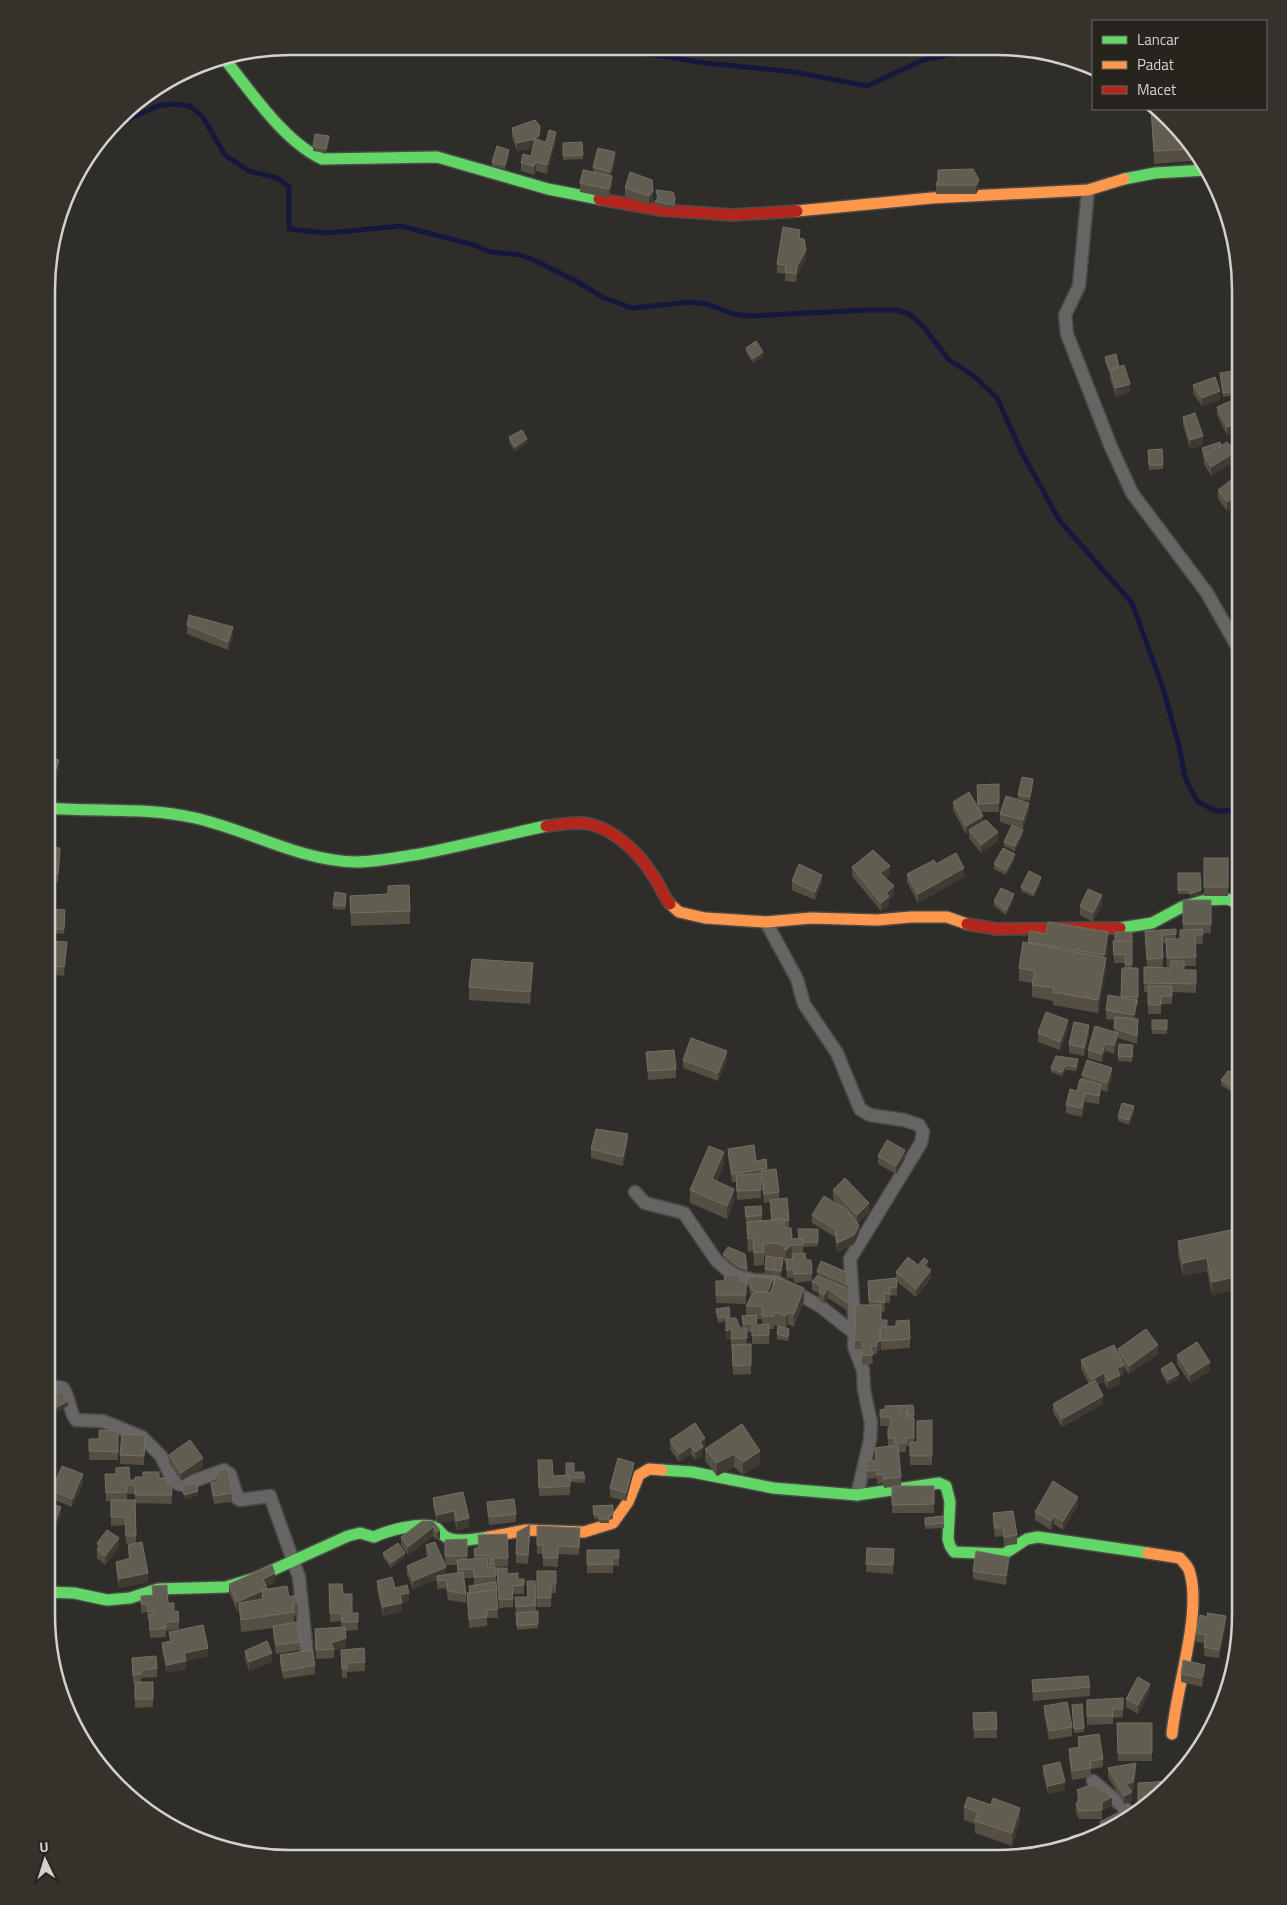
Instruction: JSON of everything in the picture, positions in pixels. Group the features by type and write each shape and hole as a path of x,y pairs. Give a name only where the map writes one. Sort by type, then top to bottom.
{"street":[{"path":"229,63 287,135 311,154 322,158 437,157 548,189 662,210 732,215 780,213 932,198 1088,190 1125,179 1156,173 1198,171"},
{"path":"1088,190 1079,286 1065,315 1067,334 1110,447 1132,493 1207,593 1232,637"},
{"path":"55,808 156,811 178,814 208,821 312,855 333,860 355,862 442,850 546,826 590,824 610,832 630,848 652,873 674,909 679,912 706,918 766,922 812,918 877,920 920,917 947,918 974,926 1016,930 1117,929 1152,923 1182,907 1206,900 1232,902"},
{"path":"766,922 797,979 804,1004 837,1053 860,1109 870,1114 913,1122 921,1127 923,1132 922,1143 850,1259 854,1347 863,1370 864,1390 871,1423 870,1440 857,1495"},
{"path":"635,1192 645,1202 680,1211 686,1215 716,1260 726,1269 734,1274 753,1280 773,1280 781,1284 820,1306 854,1333"},
{"path":"55,1388 63,1388 69,1398 73,1417 76,1420 103,1422 142,1437 161,1456 172,1479 178,1484 184,1485 224,1470 230,1474 238,1499 270,1496 299,1577 307,1655"},
{"path":"55,1592 74,1593 107,1600 130,1598 158,1589 226,1587 255,1578 354,1534 360,1533 374,1537 389,1530 408,1527 431,1526 450,1539 462,1540 526,1530 564,1533 595,1530 613,1523 628,1502 639,1475 649,1469 692,1472 773,1488 857,1495 934,1483 943,1484 948,1489 950,1500 949,1544 954,1552 1004,1554 1024,1539 1038,1537 1180,1558 1185,1561 1191,1574 1193,1607 1172,1734"},
{"path":"1093,1781 1127,1810"}],"building":[{"path":"1151,112 1174,135 1185,149 1154,151"},
{"path":"535,120 540,126 539,135 535,139 517,143 512,128"},
{"path":"549,130 556,132 547,165 536,162 534,166 521,163 523,154 531,156 535,139 546,142"},
{"path":"315,134 329,136 326,149 313,146"},
{"path":"582,142 583,155 563,156 563,143"},
{"path":"497,146 509,150 505,165 492,162"},
{"path":"598,148 615,152 610,172 593,167"},
{"path":"973,169 979,180 976,185 936,185 938,170"},
{"path":"583,170 612,176 609,189 580,183"},
{"path":"630,172 652,180 653,191 649,196 625,188"},
{"path":"656,190 673,192 675,198 674,205 655,201 658,198"},
{"path":"783,227 800,230 799,238 804,239 806,250 797,266 796,274 785,272 786,265 777,264"},
{"path":"756,341 763,352 753,359 746,348"},
{"path":"1116,354 1119,367 1109,370 1105,357"},
{"path":"1124,365 1130,384 1116,388 1110,370"},
{"path":"1232,371 1232,392 1223,393 1220,373"},
{"path":"1215,377 1220,391 1202,398 1193,385"},
{"path":"1232,400 1232,425 1227,427 1217,407"},
{"path":"1195,413 1203,436 1190,440 1183,417"},
{"path":"522,430 527,439 515,447 509,437"},
{"path":"1220,442 1221,446 1205,456 1202,448"},
{"path":"1227,442 1232,446 1232,454 1211,467 1204,456"},
{"path":"1162,449 1163,465 1149,465 1148,450"},
{"path":"1232,479 1232,498 1227,502 1218,490"},
{"path":"189,615 233,627 228,642 187,625"},
{"path":"55,759 59,760 55,772"},
{"path":"1022,777 1033,779 1030,797 1018,795"},
{"path":"999,784 999,803 978,804 977,785"},
{"path":"969,792 983,816 966,826 953,802"},
{"path":"1006,796 1029,803 1023,820 1000,814"},
{"path":"986,820 998,832 981,845 969,830"},
{"path":"1012,825 1023,830 1015,846 1004,842"},
{"path":"55,848 60,848 58,874 55,873"},
{"path":"1003,848 1015,854 1006,871 994,864"},
{"path":"873,850 890,866 880,873 894,886 886,893 889,896 881,903 852,867"},
{"path":"956,853 964,868 918,894 907,874 934,860 936,864"},
{"path":"1204,858 1228,858 1228,887 1204,887"},
{"path":"799,864 822,875 815,892 792,881"},
{"path":"1029,871 1041,877 1034,893 1021,887"},
{"path":"1178,873 1200,873 1201,890 1190,894 1190,890 1178,890"},
{"path":"409,885 410,911 351,913 350,896 388,894 388,886"},
{"path":"1001,888 1014,894 1006,911 994,901"},
{"path":"1088,889 1102,895 1093,913 1080,906"},
{"path":"335,892 346,894 345,906 333,905"},
{"path":"1183,900 1211,900 1211,924 1183,924"},
{"path":"55,909 65,910 64,929 55,929"},
{"path":"1048,922 1108,932 1104,955 1028,942 1030,931 1046,934"},
{"path":"1176,929 1176,934 1162,935 1163,958 1147,959 1145,931"},
{"path":"1202,929 1203,935 1195,935 1196,957 1167,958 1166,939 1180,939 1180,930"},
{"path":"1115,932 1132,932 1132,941 1115,941"},
{"path":"55,941 67,942 64,967 55,966"},
{"path":"1113,941 1132,941 1132,964 1125,965 1125,954 1114,955"},
{"path":"1023,942 1106,958 1098,1000 1053,992 1054,988 1032,985 1035,971 1019,968"},
{"path":"472,959 533,963 530,992 469,987"},
{"path":"1171,961 1184,961 1184,970 1196,970 1196,984 1144,983 1144,967 1171,968"},
{"path":"1122,968 1138,968 1138,997 1121,997"},
{"path":"1148,986 1172,986 1172,996 1161,996 1161,1005 1148,1005"},
{"path":"1108,995 1137,1000 1134,1015 1106,1010"},
{"path":"1046,1012 1068,1020 1060,1042 1038,1033"},
{"path":"1115,1017 1138,1019 1137,1036 1114,1028"},
{"path":"1152,1020 1167,1020 1167,1029 1152,1029"},
{"path":"1074,1022 1089,1025 1084,1048 1069,1044"},
{"path":"1095,1026 1118,1033 1114,1045 1105,1043 1102,1054 1088,1050"},
{"path":"691,1038 727,1051 718,1073 683,1060"},
{"path":"1119,1044 1133,1045 1132,1057 1118,1056"},
{"path":"674,1050 676,1069 648,1071 646,1052"},
{"path":"1056,1056 1078,1059 1076,1067 1066,1065 1062,1072 1051,1068"},
{"path":"1087,1060 1112,1068 1107,1083 1082,1075"},
{"path":"1228,1071 1232,1072 1232,1088 1221,1080"},
{"path":"1080,1079 1101,1084 1099,1096 1085,1093 1082,1108 1066,1105 1070,1089 1077,1091"},
{"path":"1122,1103 1134,1106 1129,1120 1118,1117"},
{"path":"596,1129 628,1134 623,1157 591,1149"},
{"path":"887,1140 905,1150 896,1166 878,1156"},
{"path":"754,1145 756,1161 766,1159 767,1168 732,1174 728,1149"},
{"path":"709,1146 724,1152 712,1179 734,1189 727,1206 690,1190"},
{"path":"776,1169 779,1192 764,1194 761,1171"},
{"path":"760,1174 761,1190 737,1191 736,1175"},
{"path":"845,1178 869,1203 857,1215 833,1190"},
{"path":"824,1196 846,1209 859,1225 854,1235 837,1243 835,1229 812,1215"},
{"path":"787,1198 789,1220 772,1220 770,1200"},
{"path":"761,1206 762,1215 746,1217 745,1207"},
{"path":"784,1219 784,1228 791,1228 792,1239 803,1238 803,1245 792,1245 786,1250 782,1245 774,1243 763,1244 764,1252 754,1253 753,1238 748,1239 747,1222"},
{"path":"798,1229 818,1229 818,1242 803,1242 803,1238 799,1238"},
{"path":"1232,1230 1232,1278 1212,1282 1207,1258 1183,1263 1178,1241"},
{"path":"728,1247 745,1254 747,1269 738,1266 723,1254"},
{"path":"805,1253 806,1260 811,1260 812,1273 794,1274 793,1269 787,1270 786,1259 793,1259 792,1254"},
{"path":"766,1256 783,1258 781,1271 765,1269"},
{"path":"908,1257 918,1265 924,1258 928,1261 924,1266 931,1270 916,1289 896,1272"},
{"path":"821,1261 846,1272 848,1285 817,1271"},
{"path":"725,1275 740,1275 740,1281 746,1281 746,1295 716,1295 716,1281 724,1281"},
{"path":"748,1276 773,1278 767,1292 760,1293 752,1290"},
{"path":"817,1276 849,1289 848,1303 828,1289 824,1295 819,1292 821,1285 812,1282"},
{"path":"776,1277 804,1288 794,1314 788,1312 786,1316 774,1312 774,1316 762,1316 762,1306 746,1306 753,1293 771,1292"},
{"path":"896,1278 897,1287 889,1288 890,1294 883,1293 885,1303 869,1301 868,1281"},
{"path":"856,1305 881,1305 881,1320 887,1320 887,1325 880,1325 880,1341 877,1342 877,1346 871,1346 873,1355 862,1356 862,1340 855,1340"},
{"path":"729,1307 730,1316 718,1318 716,1309"},
{"path":"756,1315 757,1325 769,1324 769,1335 752,1336 752,1324 743,1324 742,1316"},
{"path":"726,1318 736,1318 740,1328 746,1328 747,1338 731,1339 732,1329 726,1331"},
{"path":"909,1320 910,1339 881,1341 880,1327 896,1326 896,1321"},
{"path":"778,1326 789,1329 788,1337 777,1334"},
{"path":"1146,1329 1158,1345 1129,1366 1118,1349"},
{"path":"1197,1342 1210,1362 1190,1375 1177,1355"},
{"path":"751,1344 751,1365 733,1366 732,1345"},
{"path":"1114,1345 1124,1365 1117,1369 1120,1375 1108,1381 1104,1373 1091,1380 1081,1360"},
{"path":"1172,1362 1179,1374 1168,1380 1161,1369"},
{"path":"1095,1380 1103,1396 1062,1419 1053,1404"},
{"path":"62,1391 68,1401 55,1408 55,1395"},
{"path":"913,1405 914,1416 908,1416 907,1408 900,1408 900,1411 907,1411 907,1418 914,1418 914,1438 906,1438 906,1443 894,1443 894,1438 888,1438 891,1417 880,1417 880,1410 885,1409 885,1406"},
{"path":"932,1420 932,1456 910,1456 910,1442 917,1442 917,1421"},
{"path":"695,1423 705,1438 700,1442 703,1447 695,1452 691,1446 679,1454 670,1440"},
{"path":"742,1424 760,1451 743,1462 734,1454 717,1463 705,1449"},
{"path":"99,1430 118,1431 118,1452 89,1451 89,1439 99,1439"},
{"path":"122,1434 145,1435 144,1456 120,1455"},
{"path":"190,1440 203,1458 181,1473 169,1455"},
{"path":"898,1445 901,1477 884,1479 883,1474 877,1475 877,1470 867,1471 866,1461 876,1460 875,1448"},
{"path":"618,1458 634,1463 626,1493 610,1488"},
{"path":"538,1460 552,1460 553,1476 570,1475 570,1486 539,1488"},
{"path":"566,1463 574,1463 574,1472 583,1472 585,1478 570,1478 570,1475 566,1475"},
{"path":"62,1466 83,1474 72,1499 55,1491 55,1483"},
{"path":"129,1467 130,1480 135,1480 135,1477 143,1477 143,1472 159,1472 159,1478 167,1478 167,1483 171,1483 172,1495 135,1495 135,1485 127,1485 127,1492 106,1493 105,1474 116,1474 116,1468"},
{"path":"228,1469 232,1493 214,1496 211,1483 219,1481 217,1471"},
{"path":"1053,1481 1078,1497 1063,1521 1054,1516 1051,1521 1035,1512"},
{"path":"196,1483 198,1491 184,1495 182,1486"},
{"path":"892,1486 934,1486 934,1504 892,1505"},
{"path":"463,1492 469,1518 457,1521 454,1511 437,1515 433,1498"},
{"path":"514,1499 516,1514 489,1517 487,1502"},
{"path":"111,1500 135,1500 136,1536 126,1536 125,1517 111,1517"},
{"path":"55,1505 61,1507 55,1521"},
{"path":"613,1505 613,1515 608,1515 609,1519 600,1519 597,1514 594,1515 593,1506"},
{"path":"1013,1511 1017,1535 1004,1537 1003,1528 995,1528 993,1513"},
{"path":"943,1516 944,1523 925,1525 925,1518"},
{"path":"422,1521 433,1521 440,1530 437,1532 433,1527 408,1547 401,1537"},
{"path":"530,1525 528,1555 516,1554 517,1532"},
{"path":"537,1526 580,1528 579,1547 558,1546 558,1558 543,1558 543,1545 537,1545"},
{"path":"107,1530 119,1538 105,1556 97,1550 101,1547 97,1543"},
{"path":"507,1534 508,1558 493,1558 494,1565 490,1565 490,1556 475,1556 474,1549 479,1547 478,1535"},
{"path":"467,1539 467,1556 445,1556 445,1540"},
{"path":"142,1542 148,1573 119,1579 116,1562 131,1558 128,1545"},
{"path":"435,1542 446,1567 413,1581 407,1566 430,1556 426,1545"},
{"path":"398,1543 405,1553 391,1563 383,1553"},
{"path":"867,1548 894,1549 893,1565 866,1564"},
{"path":"587,1550 619,1550 619,1558 611,1558 613,1564 587,1565"},
{"path":"976,1551 1009,1557 1006,1576 973,1571"},
{"path":"487,1558 488,1567 496,1567 496,1576 474,1577 474,1569 458,1570 457,1560"},
{"path":"272,1565 275,1573 263,1579 267,1589 237,1602 229,1584"},
{"path":"497,1568 507,1568 507,1574 518,1573 518,1579 524,1579 524,1585 512,1586 513,1599 499,1600"},
{"path":"537,1571 556,1571 556,1584 551,1584 551,1598 537,1598"},
{"path":"463,1572 466,1594 448,1591 446,1580 437,1581 437,1576"},
{"path":"392,1577 395,1588 407,1585 409,1593 400,1595 402,1603 383,1607 377,1581"},
{"path":"527,1581 535,1581 536,1605 516,1607 515,1597 528,1597"},
{"path":"496,1582 497,1591 470,1593 469,1586"},
{"path":"329,1584 342,1584 343,1594 352,1594 352,1613 358,1613 358,1622 342,1622 341,1613 330,1613"},
{"path":"167,1585 168,1603 174,1603 174,1612 178,1611 179,1621 165,1622 166,1628 150,1630 149,1614 154,1614 153,1611 148,1611 147,1604 141,1604 141,1596 153,1595 152,1586"},
{"path":"287,1586 289,1597 297,1595 298,1603 293,1603 294,1612 241,1620 239,1603 263,1599 262,1590"},
{"path":"496,1590 498,1609 487,1610 487,1617 469,1619 467,1593"},
{"path":"538,1611 538,1624 517,1626 516,1613"},
{"path":"1207,1613 1226,1616 1219,1650 1204,1647 1206,1635 1196,1633 1200,1615 1208,1617"},
{"path":"297,1622 300,1642 276,1645 273,1626"},
{"path":"203,1625 208,1648 184,1653 186,1661 167,1665 162,1643 171,1641 169,1632"},
{"path":"345,1627 346,1638 331,1643 334,1649 316,1650 315,1629"},
{"path":"267,1641 272,1653 249,1662 245,1651"},
{"path":"364,1648 365,1662 347,1663 347,1669 342,1669 341,1650"},
{"path":"312,1650 315,1665 283,1671 280,1655"},
{"path":"156,1656 157,1668 141,1670 141,1674 133,1675 132,1658"},
{"path":"1183,1660 1205,1665 1202,1678 1181,1674"},
{"path":"1088,1676 1090,1687 1033,1692 1032,1680"},
{"path":"1138,1677 1150,1684 1138,1705 1126,1699"},
{"path":"135,1682 153,1682 153,1699 135,1699"},
{"path":"1123,1698 1123,1709 1112,1709 1113,1716 1087,1716 1087,1700"},
{"path":"1067,1702 1072,1727 1049,1731 1044,1706"},
{"path":"1082,1704 1084,1728 1074,1729 1072,1705"},
{"path":"996,1712 997,1729 974,1730 973,1713"},
{"path":"1117,1723 1152,1723 1152,1753 1118,1753"},
{"path":"1099,1734 1103,1759 1090,1761 1091,1768 1072,1771 1069,1749 1080,1747 1078,1737"},
{"path":"1060,1762 1065,1782 1048,1786 1043,1766"},
{"path":"1136,1763 1133,1782 1126,1784 1132,1792 1124,1796 1108,1768"},
{"path":"1162,1782 1138,1802 1138,1783"},
{"path":"1093,1784 1112,1797 1102,1802 1102,1810 1079,1811 1076,1804 1080,1798 1077,1790"},
{"path":"968,1797 991,1805 993,1798 1020,1808 1012,1833 975,1821 978,1812 964,1807"},
{"path":"1123,1810 1124,1812 1102,1825 1100,1822"}],"waterway":[{"path":"656,55 705,63 794,72 867,86 923,60 948,55"},
{"path":"129,119 158,106 172,104 190,106 202,116 225,155 249,171 277,178 289,187 289,229 327,233 401,226 474,245 490,252 520,255 578,282 604,298 632,308 691,302 707,304 734,314 749,316 867,310 896,310 909,314 922,325 949,360 974,376 997,398 1022,453 1060,521 1132,603 1163,688 1179,746 1185,777 1191,790 1198,802 1216,811 1232,810"}],"traffic: fast":[{"path":"228,63 281,128 308,151 322,159 437,157 548,189 599,199"},
{"path":"1124,179 1155,173 1198,170"},
{"path":"55,808 159,812 195,818 215,823 295,851 335,860 356,862 452,848 546,826"},
{"path":"1120,928 1152,923 1182,907 1206,900 1227,899 1232,901"},
{"path":"662,1470 692,1472 773,1488 857,1495 939,1483 946,1486 950,1502 948,1539 954,1552 1004,1554 1027,1539 1038,1537 1148,1553"},
{"path":"55,1592 74,1593 107,1600 130,1598 158,1589 226,1587 255,1578 348,1536 360,1533 374,1537 413,1526 429,1525 435,1527 446,1537 456,1540 489,1537"}],"traffic: slow":[{"path":"797,211 932,198 1088,190 1124,179"},
{"path":"670,904 679,912 705,918 766,922 811,918 877,920 911,917 947,917 967,924"},
{"path":"489,1537 526,1530 584,1532 613,1523 628,1502 639,1475 649,1469 662,1470"},
{"path":"1148,1553 1180,1558 1189,1570 1192,1587 1191,1628 1172,1734"}],"traffic: jam":[{"path":"599,199 661,210 732,215 797,211"},
{"path":"546,826 584,823 608,831 616,836 633,850 647,866 670,904"},
{"path":"967,924 997,929 1120,928"}]}
